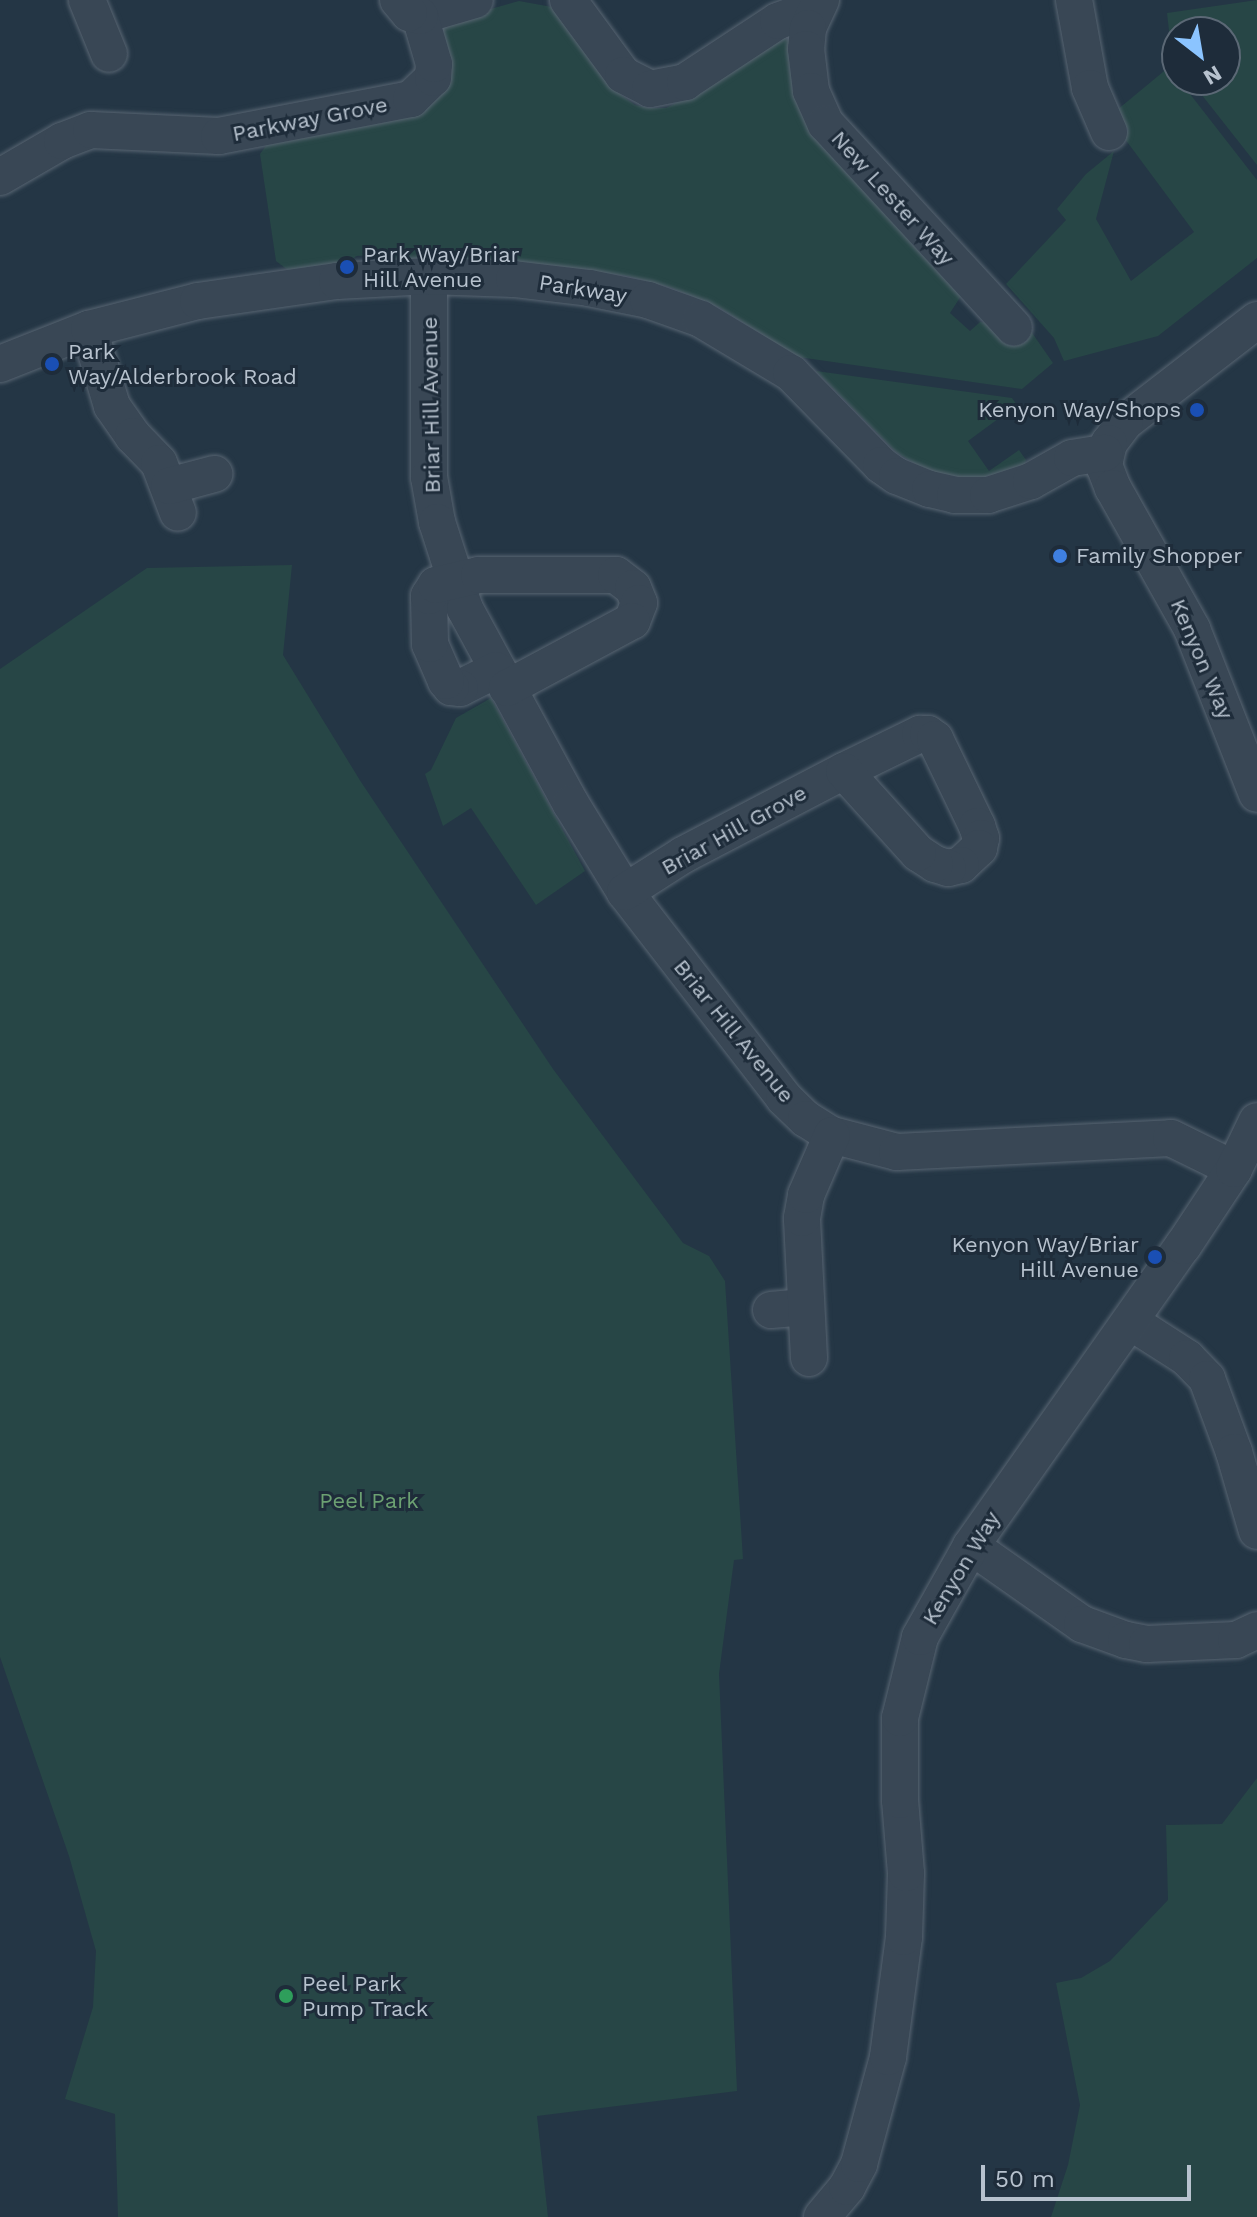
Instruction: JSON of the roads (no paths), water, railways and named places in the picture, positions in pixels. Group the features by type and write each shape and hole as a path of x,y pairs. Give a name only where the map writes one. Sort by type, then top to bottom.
{"street":[{"path":"409,8 475,0"},
{"path":"568,0 623,75 650,89 685,82 778,21 819,4"},
{"path":"1074,0 1090,88 1109,132"},
{"name":"New Lester Way","path":"819,4 808,28 807,73 811,91 826,124 976,306 1014,328"},
{"path":"100,7 109,54"},
{"name":"Parkway Grove","path":"0,177 62,141 91,130 219,136 411,99 433,78 434,64 409,8"},
{"name":"Parkway","path":"0,364 89,329 198,301 277,288 429,276 514,279 589,288 648,300 701,319 791,373 881,465 897,476 930,489 955,495 988,495 1031,481 1072,458 1105,453"},
{"name":"Briar Hill Avenue","path":"429,276 429,477 453,579 502,679 625,892 784,1098 806,1119 832,1135 897,1152 1171,1138 1234,1169"},
{"path":"1105,453 1125,422 1257,320"},
{"path":"89,329 112,406 133,436 159,463 173,499 214,474"},
{"name":"Kenyon Way","path":"1105,453 1107,476 1179,600 1257,794"},
{"path":"479,575 616,575 633,588 639,603 632,621 502,679 451,687 431,654 429,596 436,585 453,579 479,575"},
{"name":"Briar Hill Grove","path":"625,892 683,855 844,771"},
{"name":"Kenyon Way","path":"822,2217 847,2187 859,2164 888,2057 904,1937 906,1873 899,1755 900,1718 908,1674 931,1612 971,1546 1131,1322 1234,1169 1257,1121"},
{"path":"809,1358 788,1309 801,1244 806,1195 832,1135"},
{"path":"1131,1322 1187,1358 1207,1379 1234,1452 1257,1531"},
{"path":"971,1546 1082,1624 1126,1640 1147,1644 1236,1640 1257,1630"}],"place":[{"name":"Park Way/Briar Hill Avenue","path":"347,267"},
{"name":"Park Way/Alderbrook Road","path":"52,364"},
{"name":"Kenyon Way/Shops","path":"1197,410"},
{"name":"Family Shopper","path":"1060,556"},
{"name":"Kenyon Way/Briar Hill Avenue","path":"1155,1257"},
{"name":"Peel Park Pump Track","path":"286,1996"}],"park label":[{"name":"Peel Park","path":"369,1501"}]}
